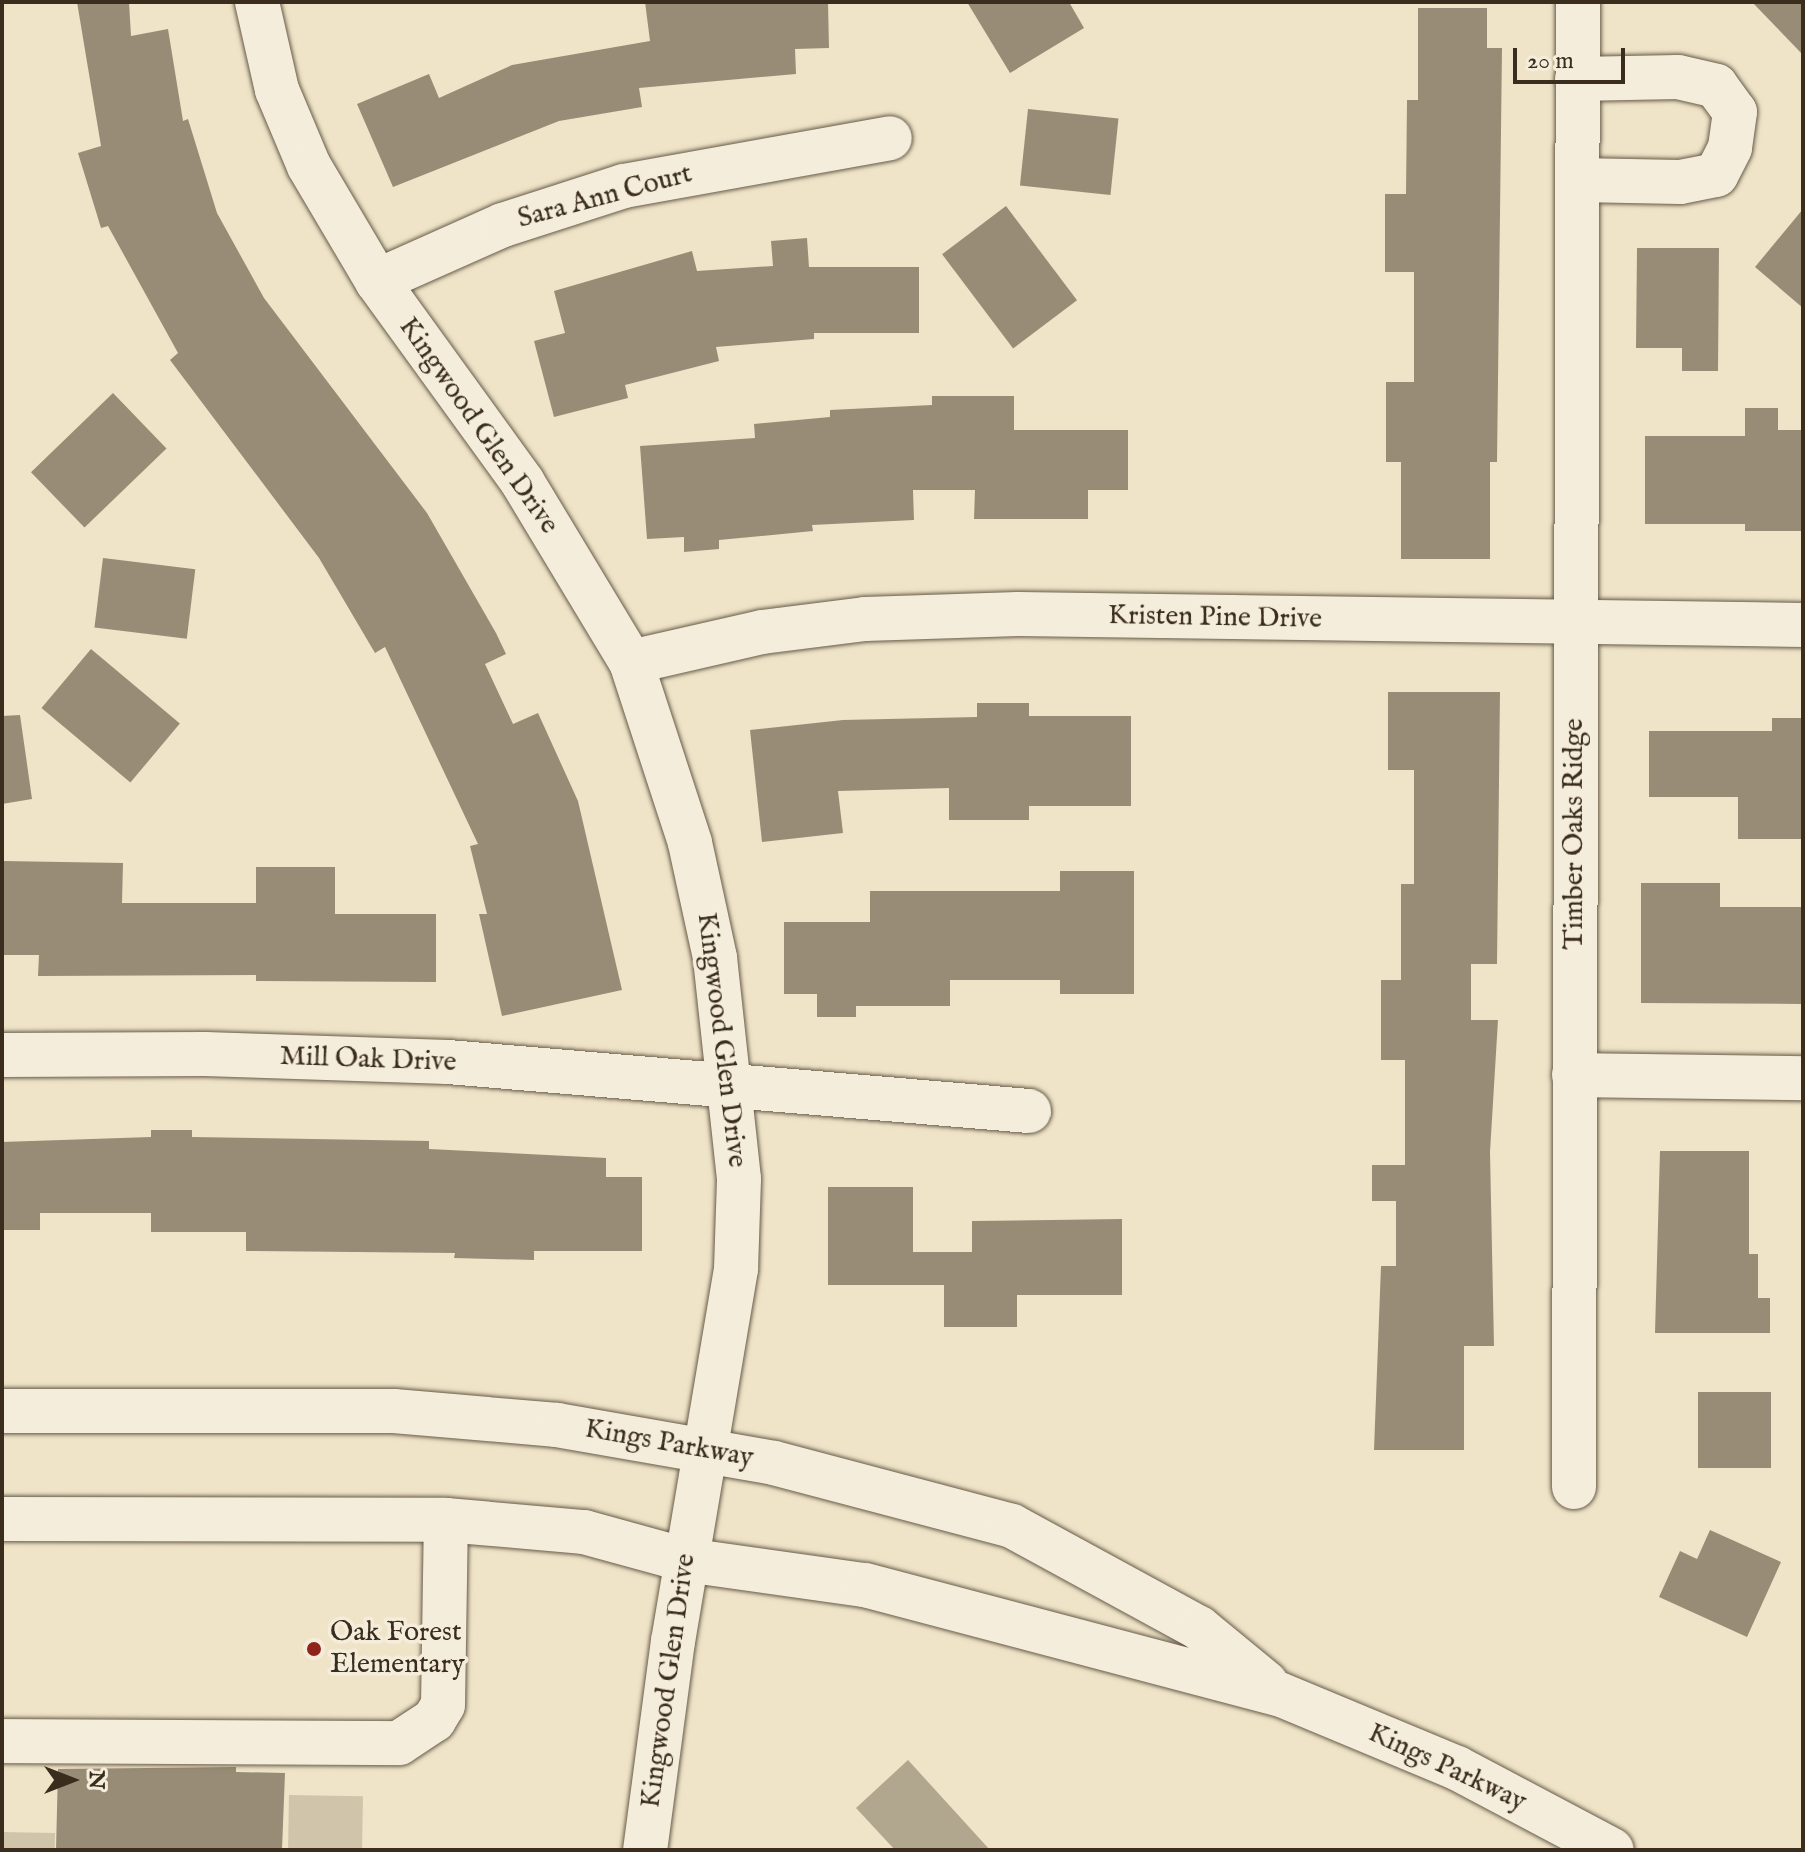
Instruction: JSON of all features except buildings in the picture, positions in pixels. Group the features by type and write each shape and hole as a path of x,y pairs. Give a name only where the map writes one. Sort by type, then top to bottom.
{"street":[{"name":"Kingwood Glen Drive","path":"257,2 277,90 309,166 377,281 523,483 631,662 690,843 715,958 733,1089 739,1179 736,1269 686,1560 645,1850"},
{"name":"Timber Oaks Ridge","path":"1574,1487 1578,2"},
{"path":"1577,79 1678,77 1716,86 1735,112 1730,148 1716,175 1680,182 1578,180"},
{"name":"Sara Ann Court","path":"377,281 503,225 624,186 890,138"},
{"name":"Kristen Pine Drive","path":"631,662 762,632 865,619 1018,614 1575,625 1803,625"},
{"name":"Mill Oak Drive","path":"2,1055 205,1054 448,1062 733,1089 1029,1111"},
{"path":"1574,1075 1803,1078"},
{"name":"Kings Parkway","path":"2,1411 394,1411 557,1425 707,1449 842,1478 1012,1526 1199,1628 1279,1694"},
{"name":"Kings Parkway","path":"2,1519 446,1520 584,1532 686,1560 865,1585 1279,1694 1457,1768 1612,1850"},
{"path":"2,1741 399,1743 434,1720 443,1705 446,1520"}],"shaded area":[{"path":"908,1760 990,1850 895,1850 856,1808"},
{"path":"289,1795 363,1796 362,1850 288,1850"},
{"path":"2,1832 55,1833 55,1850 2,1850"}],"place":[{"name":"Oak Forest Elementary","path":"314,1649"}]}
